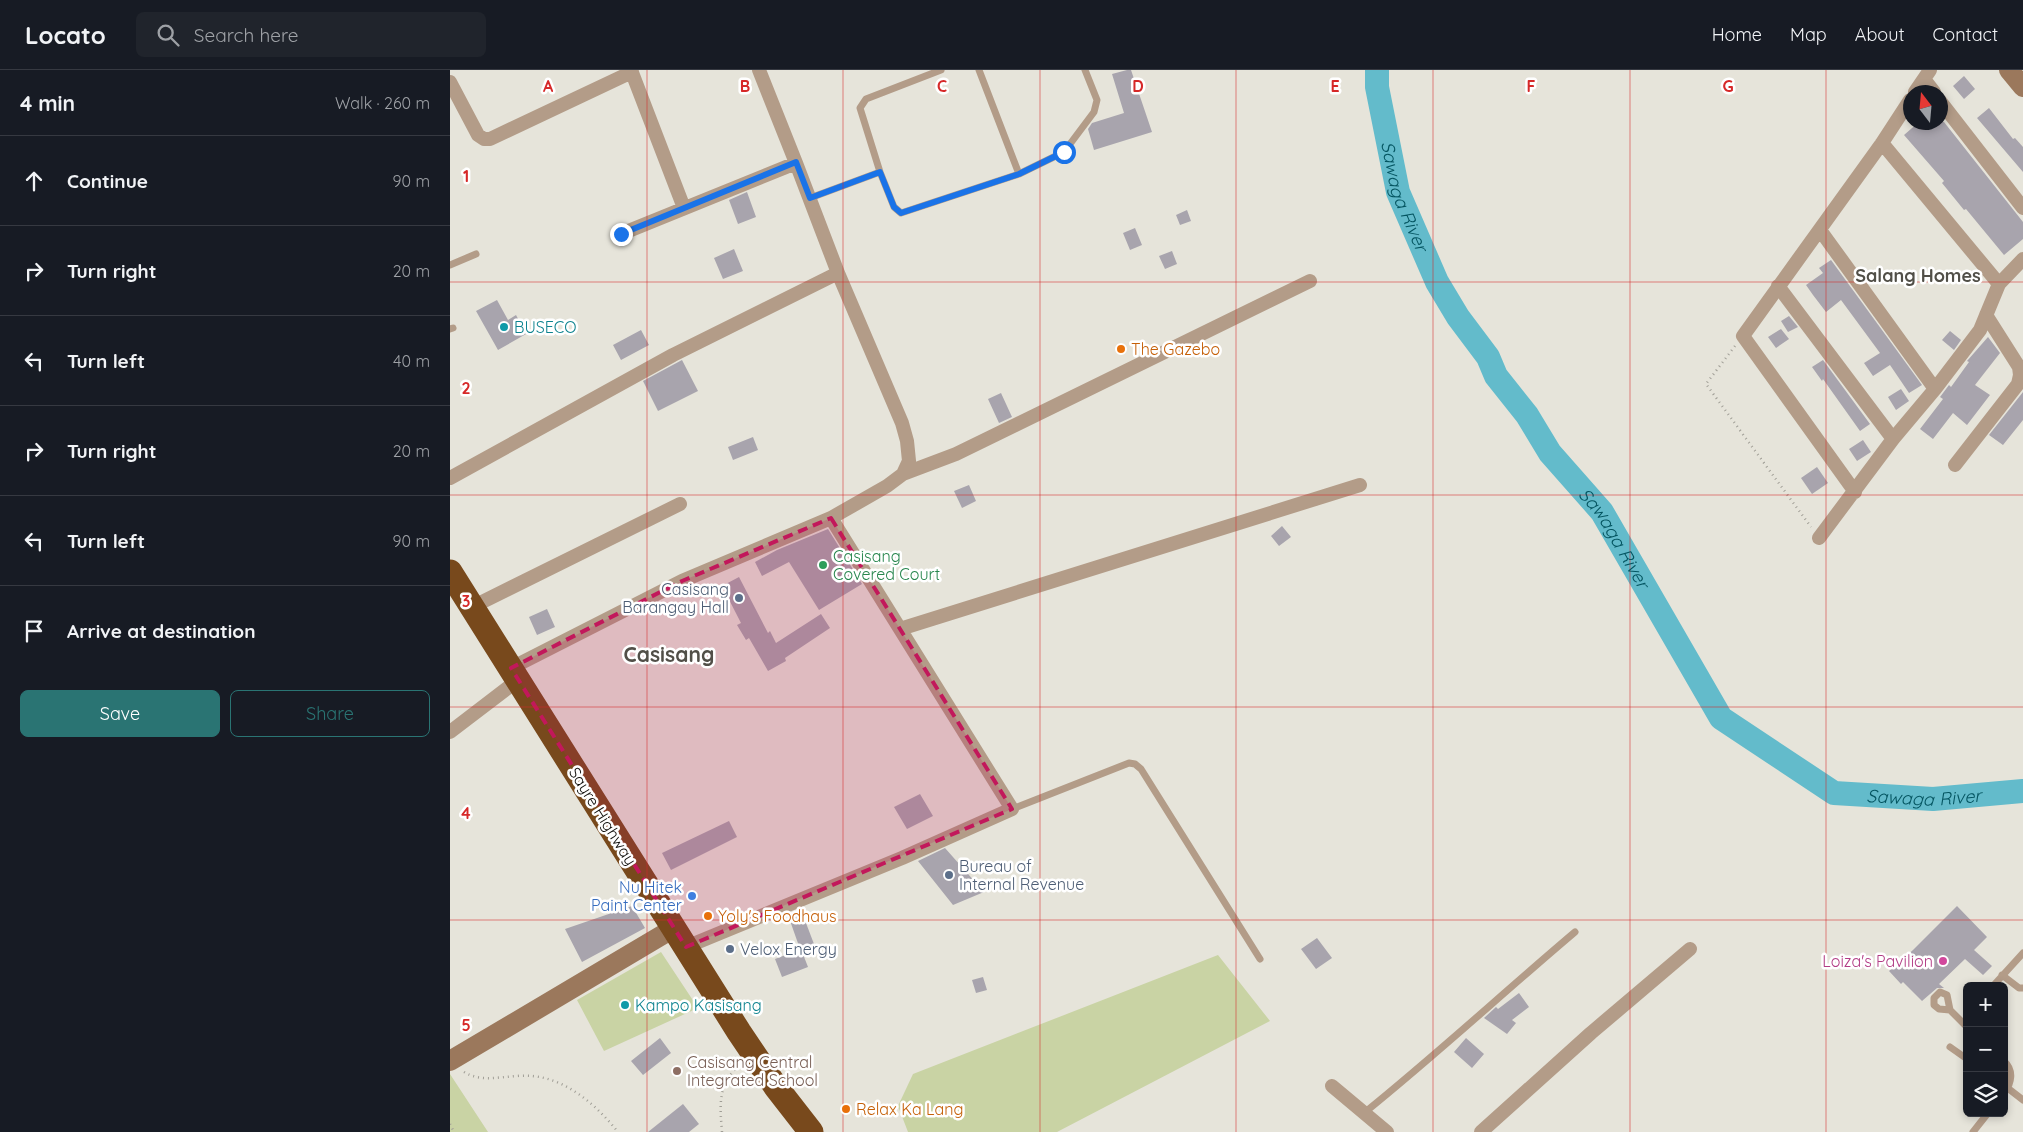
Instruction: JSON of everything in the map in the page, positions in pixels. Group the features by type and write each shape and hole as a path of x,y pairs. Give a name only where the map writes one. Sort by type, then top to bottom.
{"highway":[{"name":"Sayre Highway","path":"450,572 755,1055 811,1132"}],"street":[{"path":"759,70 838,274 902,423 907,441 909,461 903,474"},
{"path":"2009,70 2023,87"},
{"path":"450,82 478,135 484,139 490,139 632,71 684,208"},
{"path":"1855,492 1743,336 1882,143 1903,111"},
{"path":"1948,111 2023,208"},
{"path":"1882,143 1999,284"},
{"path":"621,234 796,162"},
{"path":"1820,230 1936,389"},
{"path":"1819,538 1893,439 1936,389 1980,330 1999,284 2023,259"},
{"path":"450,478 673,355 838,274"},
{"path":"450,732 514,674 682,581 831,518 887,486 903,474 956,454 1310,281"},
{"path":"1778,286 1893,439"},
{"path":"1955,465 2018,384 2020,375 2019,367 1986,315"},
{"path":"900,629 1360,485"},
{"path":"472,607 680,504"},
{"path":"454,1066 680,938 902,858 1012,809 831,518"},
{"path":"1481,1132 1690,949"},
{"path":"1332,1086 1387,1132"}],"lane":[{"path":"941,70 866,99 860,108 880,172 894,207 901,213 1019,174 1064,152 1094,112 1097,100 1085,70"},
{"path":"979,70 1019,174"},
{"path":"810,198 880,172"},
{"path":"450,265 476,254"},
{"path":"1012,809 1129,763 1135,764 1141,769 1260,959"},
{"path":"1364,1113 1431,1058 1575,932"},
{"path":"1997,982 2023,953"},
{"path":"2002,975 2019,988 2023,988"},
{"path":"1950,1010 1963,1020"},
{"path":"1950,1047 1963,1056"},
{"path":"2008,1064 2011,1072 2008,1082"},
{"path":"2008,1090 2023,1100"},
{"path":"1973,1132 1985,1117"}],"path":[{"path":"1743,336 1706,384 1819,538"},
{"path":"722,1132 721,1097 724,1082 728,1075 738,1066 755,1055"},
{"path":"454,1066 483,1079 519,1075 539,1076 560,1083 594,1106 618,1132"},
{"path":"450,1124 454,1132"}],"highlighted area":[{"path":"831,518 1012,809 686,947 511,668 682,581"}],"green space":[{"path":"661,952 698,1008 604,1051 577,1000"},
{"path":"1218,955 1270,1021 1057,1132 908,1132 898,1106 913,1074"},
{"path":"450,1074 488,1132 450,1132"}],"building":[{"path":"1131,70 1152,132 1094,150 1088,129 1092,123 1124,113 1112,74"},
{"path":"1964,76 1975,89 1964,99 1953,86"},
{"path":"1989,108 2013,139 2015,138 2023,147 2023,172 1977,118"},
{"path":"1948,127 2023,222 2023,239 2004,255 1966,209 1964,210 1942,183 1944,181 1904,135 1910,130 1948,130"},
{"path":"747,192 756,217 738,224 729,200"},
{"path":"1187,210 1191,221 1180,225 1176,215"},
{"path":"1135,228 1142,245 1130,250 1123,233"},
{"path":"734,249 743,271 723,279 714,258"},
{"path":"1172,251 1177,264 1165,269 1159,256"},
{"path":"1831,260 1922,385 1909,393 1890,365 1873,376 1864,363 1880,353 1841,300 1826,312 1813,295 1806,285 1823,273 1819,268"},
{"name":"BUSECO","path":"497,300 508,320 516,315 526,334 498,350 476,311"},
{"path":"1789,316 1798,327 1788,332 1781,321"},
{"path":"1781,329 1789,339 1776,348 1768,337"},
{"path":"641,330 649,345 621,360 613,345"},
{"path":"1950,331 1961,340 1954,350 1942,340"},
{"path":"1988,337 2000,353 1975,385 1990,395 1967,425 1953,413 1933,439 1920,429 1943,399 1940,397 1949,385 1951,387 1969,362 1967,361"},
{"path":"682,360 698,391 658,411 643,381"},
{"path":"1823,360 1870,424 1860,431 1823,379 1822,381 1812,367"},
{"path":"1901,389 1909,401 1896,410 1888,397"},
{"path":"2023,392 2023,420 2003,445 1989,435"},
{"path":"1001,393 1012,417 999,423 988,399"},
{"path":"753,437 758,450 733,460 728,447"},
{"path":"1863,440 1871,452 1857,461 1849,449"},
{"path":"1817,467 1828,483 1812,494 1801,478"},
{"path":"969,485 976,501 962,508 954,491"},
{"path":"1282,526 1291,537 1279,546 1271,536"},
{"name":"Casisang Covered Court","path":"828,529 862,584 819,610 789,562 762,576 755,562 777,550"},
{"path":"739,577 768,633 770,631 776,643 821,614 830,628 785,658 786,661 768,671 749,638 746,640 737,625 741,623 722,586"},
{"path":"547,609 555,627 537,635 529,617"},
{"path":"920,794 933,816 907,829 894,807"},
{"path":"729,821 737,837 671,870 662,853"},
{"name":"Bureau of Internal Revenue","path":"945,848 984,892 953,905 918,861"},
{"path":"632,906 645,928 582,962 565,929"},
{"name":"Loiza's Pavilion","path":"1957,906 1987,937 1974,950 1992,966 1983,975 1965,959 1939,984 1944,988 1937,988 1922,1001 1903,982 1901,984 1889,971"},
{"path":"801,910 814,944 800,949 788,915"},
{"path":"1317,938 1332,958 1316,969 1301,949"},
{"path":"801,949 808,967 782,977 775,959"},
{"path":"983,977 987,990 976,993 972,980"},
{"path":"1519,993 1529,1007 1512,1020 1516,1023 1507,1034 1484,1018 1496,1007 1498,1009"},
{"path":"660,1038 671,1053 643,1075 631,1061"},
{"path":"1466,1038 1484,1054 1472,1068 1454,1052"},
{"path":"683,1104 699,1124 689,1132 648,1132"}],"waterway":[{"name":"Sawaga River","path":"1377,70 1377,87 1398,192 1437,282 1458,317 1488,357 1496,376 1527,415 1550,453 1602,512 1721,718 1834,793 1933,799 2023,791"}],"place":[{"name":"BUSECO","path":"504,327"},
{"name":"The Gazebo","path":"1121,349"},
{"name":"Casisang Covered Court","path":"823,565"},
{"name":"Casisang Barangay Hall","path":"739,598"},
{"name":"Bureau of Internal Revenue","path":"949,875"},
{"name":"Nu Hitek Paint Center","path":"692,896"},
{"name":"Yoly's Foodhaus","path":"708,916"},
{"name":"Velox Energy","path":"730,949"},
{"name":"Loiza's Pavilion","path":"1943,961"},
{"name":"Kampo Kasisang","path":"625,1005"},
{"name":"Casisang Central Integrated School","path":"677,1071"},
{"name":"Relax Ka Lang","path":"846,1109"}],"district":[{"name":"Salang Homes","path":"1918,275"},
{"name":"Casisang","path":"669,654"}],"route":[{"path":"621,234 796,162 810,198 880,172 894,207 901,213 1019,174 1064,152"}]}
